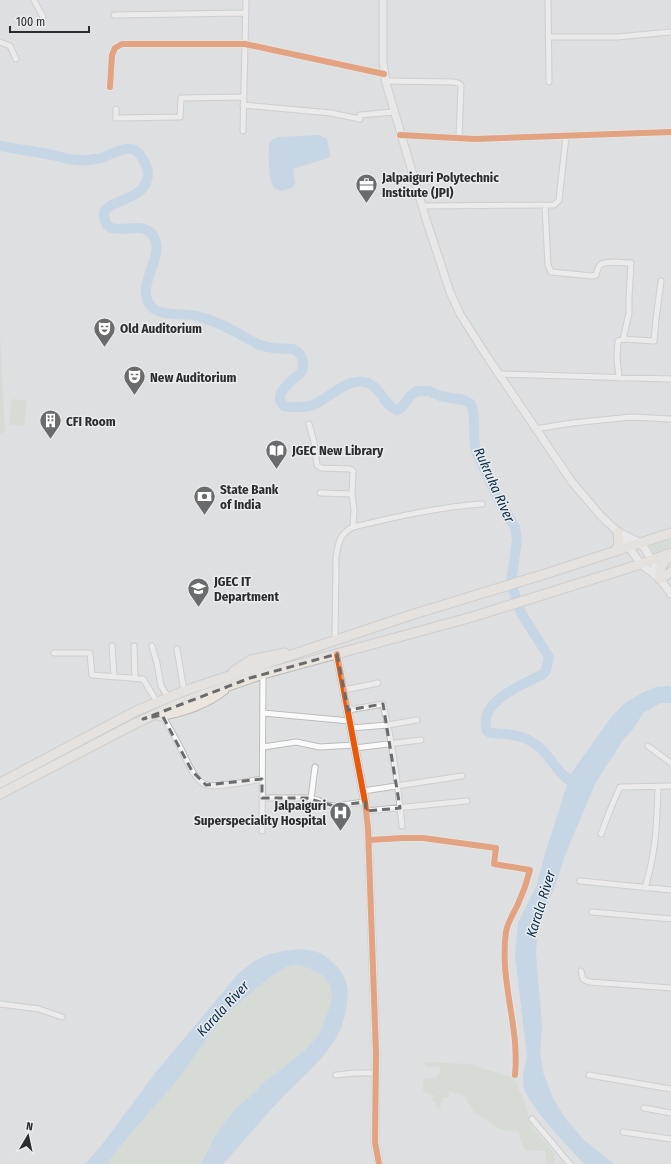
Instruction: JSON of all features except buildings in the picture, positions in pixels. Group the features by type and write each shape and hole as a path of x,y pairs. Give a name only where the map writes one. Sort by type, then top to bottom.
{"highway":[{"path":"615,552 619,545 618,532"},
{"path":"0,794 143,720 229,681 302,651 671,533"},
{"path":"0,782 136,711 184,691 263,674 488,612 671,554"},
{"path":"660,579 661,566 671,554"},
{"path":"660,579 671,572"},
{"path":"335,640 337,654"},
{"path":"143,720 201,705 215,697 229,681"}],"main road":[{"path":"383,0 385,77 400,135 422,206 448,285 460,314 535,429 572,482 601,516 618,532 628,548 641,564 660,579"},
{"path":"618,532 641,543 652,560 660,579 671,594"},
{"path":"337,654 365,802 369,840 376,1073 375,1142 379,1164"}],"street":[{"path":"34,0 43,17"},
{"path":"243,130 246,0"},
{"path":"548,0 549,82"},
{"path":"114,15 246,13"},
{"path":"549,37 617,36 671,32"},
{"path":"0,42 10,46 16,59"},
{"path":"110,87 112,55 115,48 119,45 245,44 385,77 458,83 461,85 459,139"},
{"path":"116,109 116,118 180,117 181,98 243,97"},
{"path":"243,105 331,113 360,119 360,115 394,112"},
{"path":"400,135 475,140 671,132"},
{"path":"422,206 554,205 559,200 566,136"},
{"path":"545,206 548,265 551,272 592,276 596,275 598,268 603,264 618,262 631,263 629,313 623,339"},
{"path":"619,378 616,358 617,344 619,340 654,340 661,282"},
{"path":"499,374 671,379"},
{"path":"535,429 572,423 631,417 671,419"},
{"path":"309,424 313,438 317,465 321,468 351,469 353,471 352,494 354,510 352,527"},
{"path":"320,493 352,494"},
{"path":"335,640 336,558 338,547 344,532 352,527 385,519 482,504"},
{"path":"112,646 114,677"},
{"path":"134,646 135,678"},
{"path":"152,646 161,686 168,697"},
{"path":"177,649 184,691"},
{"path":"54,653 90,653 92,675 143,679 157,702"},
{"path":"262,831 263,674"},
{"path":"344,690 378,683"},
{"path":"348,710 383,704 392,744 402,826"},
{"path":"263,713 350,725 388,725 417,720"},
{"path":"162,716 187,762 201,783 214,786 262,779"},
{"path":"263,747 296,742 320,747 355,747 421,740"},
{"path":"648,746 671,763"},
{"path":"311,799 315,768"},
{"path":"363,791 462,776"},
{"path":"601,834 619,788 623,786 671,786"},
{"path":"645,888 656,840 658,786"},
{"path":"262,798 311,799 318,800 329,806 365,802"},
{"path":"366,811 467,801"},
{"path":"369,840 423,838 496,848 494,864 530,870 523,895 506,930 504,967 515,1036 515,1075"},
{"path":"580,881 671,890"},
{"path":"592,912 671,919"},
{"path":"581,971 583,979 589,982 671,988"},
{"path":"0,1004 39,1009 62,1017"},
{"path":"336,1076 376,1073"},
{"path":"589,1075 671,1089"},
{"path":"644,1108 671,1113"},
{"path":"532,1119 570,1164"},
{"path":"623,1132 671,1140"}],"highlighted area":[{"path":"337,654 348,710 383,704 400,808 366,811 365,802 334,806 307,798 262,798 262,779 206,785 192,771 162,715 143,719 250,678"}],"green space":[{"path":"0,333 5,431 0,434"},
{"path":"12,399 27,401 24,426 9,425"},
{"path":"671,536 671,546 654,553 649,544"},
{"path":"295,965 309,968 322,975 329,983 332,995 329,1009 318,1036 303,1052 264,1082 235,1109 201,1164 107,1164 131,1133 177,1081 212,1031 229,1012 270,977 286,967"},
{"path":"424,1062 469,1064 514,1078 525,1103 532,1127 555,1154 555,1164 546,1164 545,1151 525,1150 520,1139 519,1132 499,1129 474,1112 464,1096 449,1091 449,1098 442,1098 440,1110 435,1107 436,1103 432,1100 434,1095 423,1092 424,1079 435,1078 440,1073 440,1067 434,1066 429,1068 424,1064"}],"water":[{"path":"319,135 327,139 330,156 328,158 293,169 295,184 292,188 281,191 274,188 269,165 270,142 278,137"},
{"name":"Karala River","path":"671,686 671,703 661,703 643,713 596,782 565,855 556,884 538,925 536,953 542,1025 540,1052 543,1072 553,1098 565,1118 584,1140 614,1164 584,1164 542,1117 528,1097 524,1088 523,1080 527,1057 515,955 518,923 536,887 570,775 612,716 626,702 656,687"},
{"name":"Karala River","path":"300,949 322,954 339,969 346,981 348,994 347,1003 344,1019 339,1033 322,1057 290,1089 223,1164 201,1164 218,1131 235,1109 264,1082 303,1052 318,1036 329,1009 332,995 329,983 322,975 309,968 295,965 286,967 270,977 229,1012 212,1031 177,1081 131,1133 107,1164 85,1164 101,1146 156,1072 238,974 253,962 266,956 274,953"}],"waterway":[{"name":"Rukruka River","path":"0,146 79,160 100,158 123,149 132,149 138,152 148,170 146,183 142,189 135,194 108,207 104,216 106,224 111,228 139,228 146,230 152,234 156,241 157,248 146,288 148,302 153,308 162,313 191,315 204,318 229,328 259,345 273,348 293,349 299,353 303,361 302,371 285,387 282,392 280,401 284,406 301,407 313,405 340,388 359,381 375,387 388,404 397,410 402,407 410,396 417,391 429,391 440,396 464,400 471,404 474,415 474,439 476,451 500,503 515,527 517,540 511,583 521,613 549,657 546,670 543,674 504,695 495,703 489,711 486,720 487,731 490,733 506,734 528,739 544,752 562,774 579,787"}],"cycle path":[{"path":"110,87 112,55 115,48 122,44 245,44 384,74"},
{"path":"400,135 475,139 671,132"},
{"path":"337,654 365,802 368,828 376,1053 375,1142 379,1164"},
{"path":"369,840 423,838 496,848 494,864 530,870 522,896 506,932 505,968 515,1039 515,1075"}],"place":[{"name":"Jalpaiguri Polytechnic Institute (JPI)","path":"366,204"},
{"name":"Old Auditorium","path":"104,348"},
{"name":"New Auditorium","path":"135,396"},
{"name":"CFI Room","path":"51,440"},
{"name":"JGEC New Library","path":"276,470"},
{"name":"State Bank of India","path":"205,516"},
{"name":"JGEC IT Department","path":"199,608"},
{"name":"Jalpaiguri Superspeciality Hospital","path":"341,832"}]}
